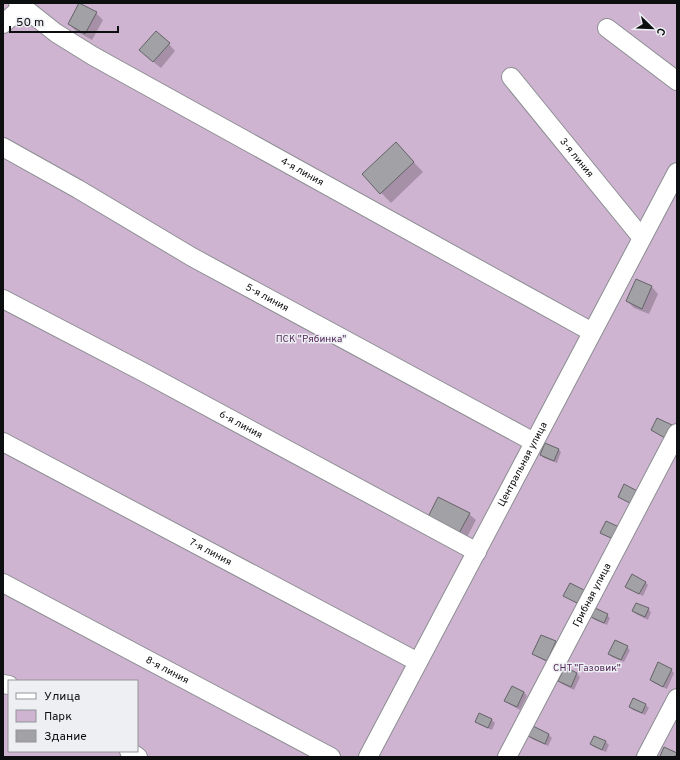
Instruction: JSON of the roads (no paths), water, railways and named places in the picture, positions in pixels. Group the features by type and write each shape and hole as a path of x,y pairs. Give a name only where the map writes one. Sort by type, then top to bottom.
{"street":[{"path":"3,24 20,5"},
{"name":"4-я линия","path":"20,5 56,33 93,56 592,332"},
{"path":"607,28 677,81"},
{"name":"3-я линия","path":"511,77 642,238"},
{"name":"5-я линия","path":"3,147 78,189 192,257 534,442"},
{"name":"Центральная улица","path":"368,757 677,172"},
{"name":"6-я линия","path":"3,300 145,373 477,552"},
{"name":"Грибная улица","path":"507,757 677,433"},
{"name":"7-я линия","path":"3,442 418,662"},
{"name":"8-я линия","path":"3,583 331,757"},
{"path":"646,757 677,698"}],"park label":[{"name":"ПСК \"Рябинка\"","path":"311,339"},
{"name":"СНТ \"Газовик\"","path":"587,668"}]}
